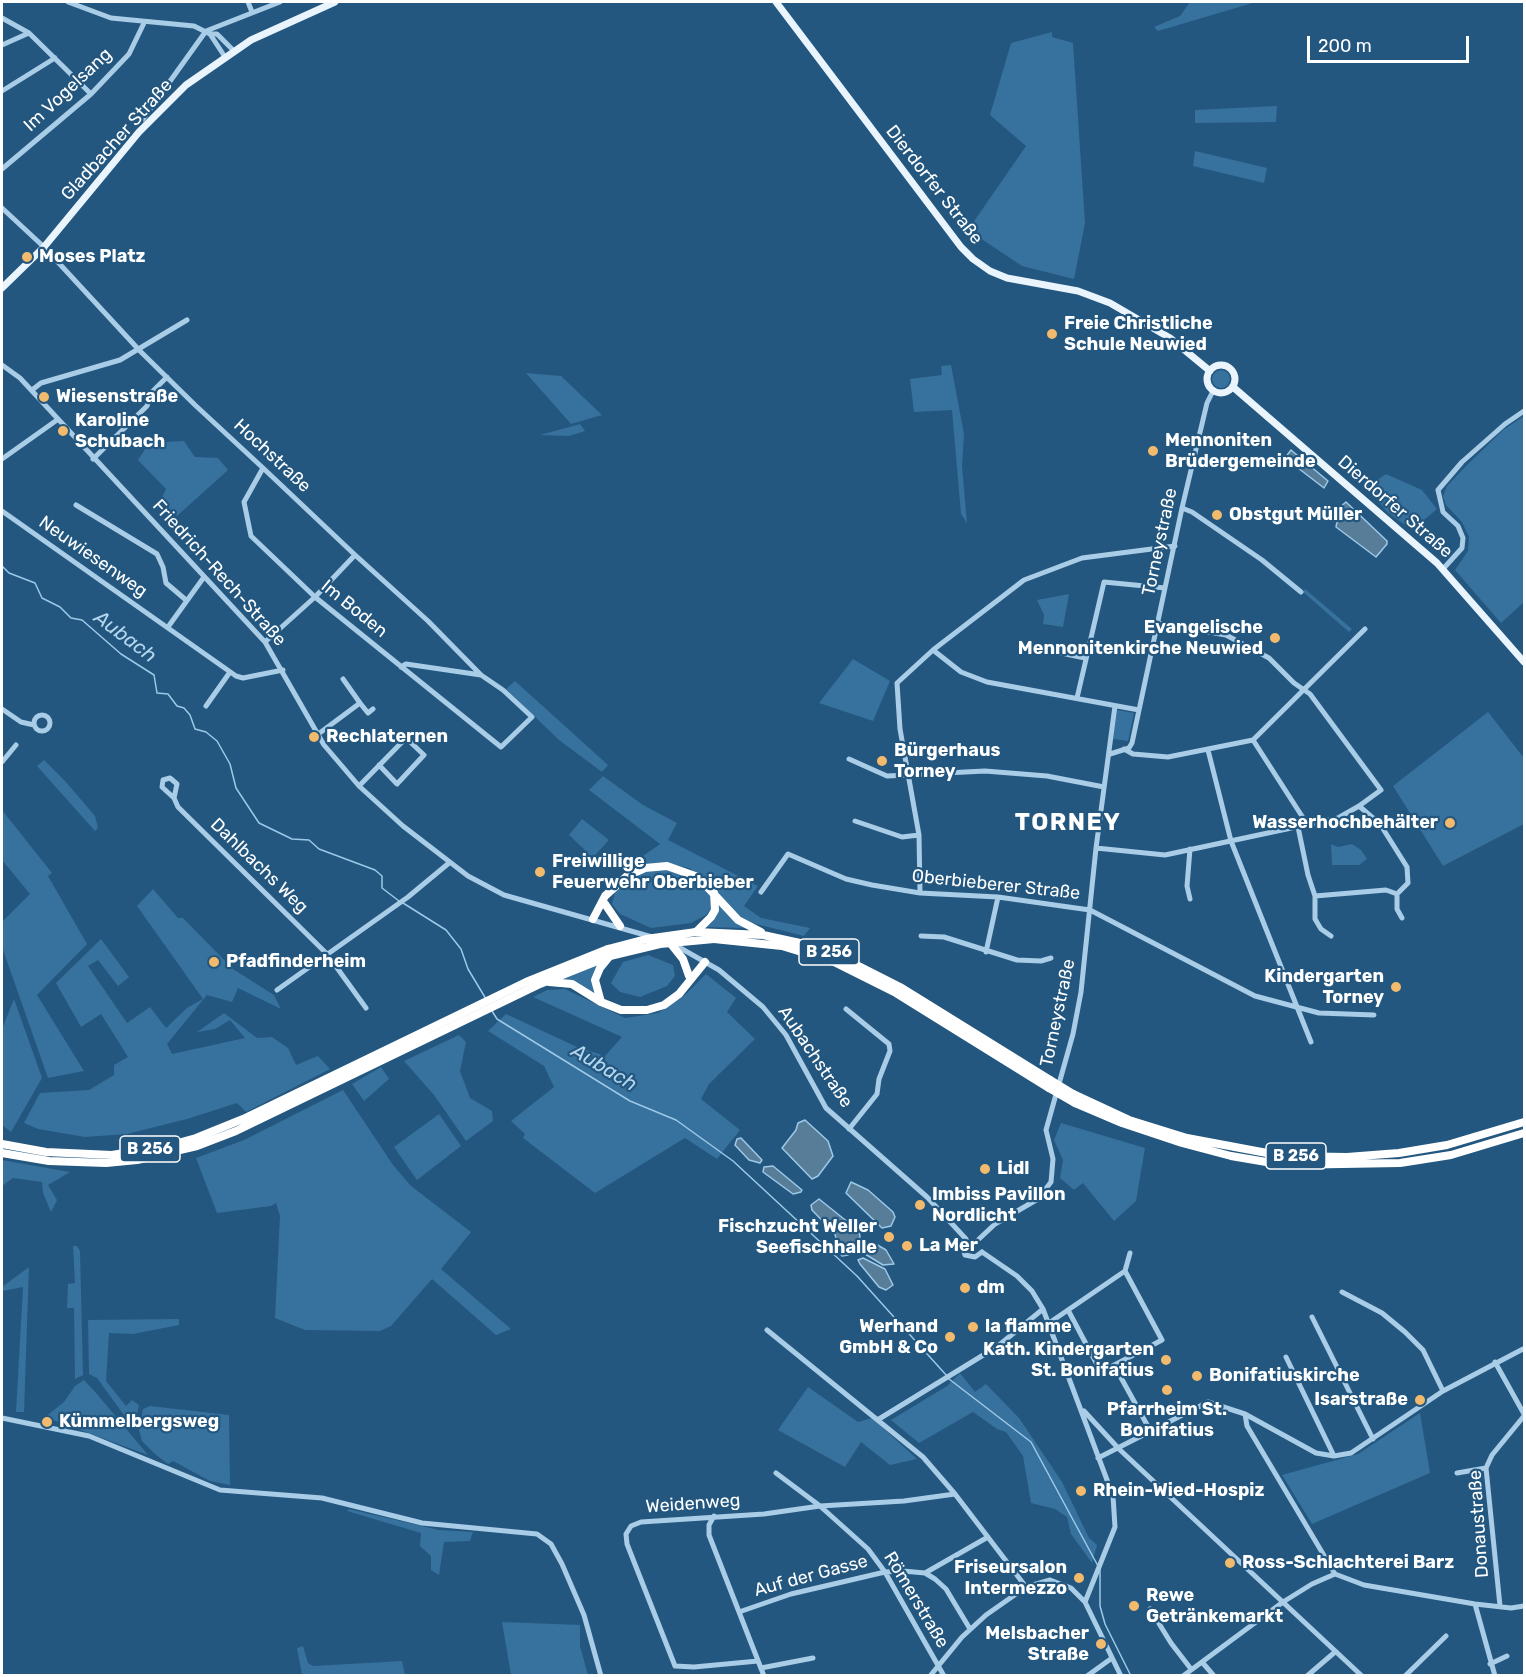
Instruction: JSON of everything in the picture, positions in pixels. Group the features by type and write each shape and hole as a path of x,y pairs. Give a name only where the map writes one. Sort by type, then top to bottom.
{"highway":[{"path":"593,919 605,896 613,887 635,872 667,866 698,877 738,920 774,937"},
{"path":"593,919 601,915 613,887"},
{"path":"696,932 711,917 715,909 714,893"},
{"path":"605,904 620,926"},
{"name":"B 256","path":"2,1153 64,1162 137,1160 197,1146 527,985 645,939 696,932 728,932 774,937 822,950 881,976 1049,1084"},
{"name":"B 256","path":"527,985 540,984 609,952 660,944 714,939 782,946 834,962 896,993 1074,1099 1122,1124 1182,1143 1284,1165 1400,1163 1451,1155 1524,1133"},
{"path":"671,944 683,959 688,976"},
{"path":"601,1002 595,980 609,952"},
{"path":"684,987 694,966 705,962"},
{"path":"540,984 572,984 601,1002 621,1010 647,1010 672,1000 705,962"},
{"name":"B 256","path":"1074,1099 1129,1120 1187,1138 1283,1156 1347,1157 1399,1153 1448,1145 1524,1122"},
{"name":"B 256","path":"2,1144 81,1155 136,1152 196,1138 291,1100"}],"main road":[{"name":"Gladbacher Straße","path":"2,288 44,247 139,132 186,85 234,51 302,15 335,2"},
{"name":"Dierdorfer Straße","path":"776,2 961,247 973,259 990,271 1007,278 1070,289 1110,303 1170,338 1210,371"},
{"path":"1217,366 1230,368 1234,375 1233,387 1221,393 1213,390 1208,379 1210,371 1217,366"},
{"name":"Dierdorfer Straße","path":"1233,387 1443,569 1524,662"}],"street":[{"path":"68,2 90,12 144,23 194,26 216,34 234,51"},
{"path":"248,2 252,12"},
{"path":"208,32 280,2"},
{"path":"2,18 29,33 91,94"},
{"name":"Im Vogelsang","path":"2,169 91,94 129,54 144,23"},
{"path":"208,32 225,57"},
{"name":"Gladbacher Straße","path":"143,119 208,32"},
{"path":"2,45 29,33"},
{"path":"2,92 55,58"},
{"name":"Hochstraße","path":"2,208 44,247 138,349 167,377 428,621 481,675 503,690 532,717"},
{"path":"32,390 41,383 111,363 187,320"},
{"name":"Friedrich-Rech-Straße","path":"2,365 32,390 93,459 265,642 283,670 317,735 359,786 449,863"},
{"path":"93,459 147,406 153,392 167,377"},
{"name":"Torneystraße","path":"1124,749 1132,743 1182,508 1213,390"},
{"path":"1443,569 1462,548 1463,538 1458,526 1443,512 1438,490 1462,462 1505,424 1524,411"},
{"path":"2,459 57,420"},
{"name":"Im Boden","path":"263,468 244,502 249,533 315,597 501,747 532,717"},
{"path":"76,505 157,554 163,567 166,583 186,600"},
{"path":"1182,508 1192,512 1262,560 1300,592"},
{"name":"Neuwiesenweg","path":"2,511 230,672"},
{"path":"920,893 919,835 900,725 897,683 933,650 998,598 1034,576 1082,558 1175,546"},
{"path":"265,642 315,597 356,555"},
{"path":"168,627 204,577"},
{"path":"1077,698 1104,582 1165,588"},
{"path":"1096,848 1152,855 1231,841 1338,818 1381,790 1305,690 1256,648 1226,635 1158,623"},
{"path":"1109,756 1113,751 1124,749 1132,754 1168,757 1253,740 1365,629"},
{"path":"1030,644 1037,648 1085,658"},
{"path":"933,650 961,672 987,682 1139,710"},
{"path":"401,667 406,664 481,675"},
{"path":"206,706 230,672 243,678 283,670"},
{"path":"343,679 368,713 373,709"},
{"path":"317,735 360,703"},
{"name":"Torneystraße","path":"979,1239 995,1224 1038,1198 1051,1182 1053,1159 1046,1130 1073,1034 1082,992 1096,848 1115,706"},
{"path":"2,709 21,722 34,725"},
{"path":"359,786 379,765 406,738 424,755 397,784 379,765"},
{"path":"1253,740 1307,824"},
{"path":"2,762 16,745"},
{"path":"1208,750 1231,841 1311,1042"},
{"path":"849,759 887,776 985,771 1047,776 1104,788"},
{"name":"Dahlbachs Weg","path":"174,798 178,807 327,954 366,1008"},
{"path":"1359,806 1380,824 1407,867 1408,883 1397,894 1397,909 1402,918"},
{"path":"855,821 902,837 919,835"},
{"path":"1298,827 1315,896 1315,919 1321,929 1331,936"},
{"path":"1190,849 1187,886 1190,899"},
{"name":"Oberbieberer Straße","path":"761,892 788,854 846,879 920,893 998,897 1090,910 1240,989 1297,1009 1319,1013 1374,1015"},
{"path":"277,990 408,897 449,863"},
{"name":"Aubachstraße","path":"449,863 490,889 516,900 620,926 671,944 739,984 774,1019 826,1108 927,1197 966,1239"},
{"path":"1315,896 1386,890 1397,894"},
{"path":"986,952 998,897"},
{"path":"921,936 944,937 1017,960 1041,962 1051,958"},
{"path":"846,1009 890,1044 890,1051 879,1079 877,1094 849,1129"},
{"path":"966,1239 979,1239 982,1252 975,1257 965,1255 962,1245 966,1239"},
{"path":"982,1252 1017,1276 1032,1291 1043,1310 1113,1496 1115,1514 1112,1538 1085,1602"},
{"path":"1049,1323 1125,1271 1130,1253"},
{"path":"1068,1310 1101,1372 1162,1340 1125,1271"},
{"path":"1342,1292 1382,1313 1405,1332 1423,1350 1443,1391"},
{"path":"879,1419 999,1346 1043,1310"},
{"path":"1312,1317 1373,1439"},
{"path":"767,1330 923,1457 956,1494 1026,1587"},
{"path":"1098,1458 1208,1402 1245,1414 1316,1453 1334,1456 1351,1453 1443,1391 1523,1349"},
{"path":"1286,1357 1334,1456"},
{"path":"1495,1362 1524,1415"},
{"path":"1114,1365 1150,1431"},
{"path":"1081,1408 1119,1449 1362,1676"},
{"path":"1245,1414 1246,1426 1335,1575 1364,1585 1475,1604 1524,1606"},
{"name":"Donaustraße","path":"1500,1606 1486,1468 1492,1455 1524,1415"},
{"path":"2,1418 89,1436 220,1490 322,1498 422,1523 537,1534 546,1540 556,1552 581,1607 601,1676"},
{"path":"1457,1473 1486,1468"},
{"name":"Römerstraße","path":"776,1473 820,1506 868,1549 885,1572 944,1676"},
{"name":"Weidenweg","path":"759,1665 675,1666 627,1544 626,1533 631,1526 641,1522 764,1514 820,1506 924,1499 956,1494"},
{"path":"714,1516 709,1525 709,1535 764,1676"},
{"path":"970,1629 946,1589 926,1573 988,1537"},
{"name":"Auf der Gasse","path":"739,1612 791,1594 885,1572 926,1573"},
{"path":"1183,1676 1283,1602 1312,1584 1335,1575"},
{"path":"930,1676 970,1629 1026,1587 1050,1580 1062,1583 1085,1602 1121,1676"},
{"path":"1475,1604 1495,1676"},
{"path":"1150,1609 1191,1669"},
{"path":"1405,1676 1446,1636"},
{"path":"1306,1676 1335,1652"},
{"path":"1490,1664 1507,1656"},
{"path":"759,1665 813,1658"},
{"path":"1087,1676 1112,1658"},
{"path":"1202,1662 1214,1676"}],"shaded area":[{"path":"1190,2 1256,2 1158,31 1154,27 1180,16"},
{"path":"1052,32 1052,37 1073,43 1085,223 1074,279 1022,266 968,230 1026,146 990,115 1011,43"},
{"path":"1277,106 1276,122 1195,123 1195,110"},
{"path":"1195,151 1267,168 1264,183 1193,166"},
{"path":"951,365 964,434 962,466 967,523 961,514 952,410 914,412 910,379 942,375 941,366"},
{"path":"1221,370 1227,373 1230,379 1227,385 1221,388 1215,385 1212,379 1215,373"},
{"path":"526,373 561,376 602,415 571,424"},
{"path":"1524,416 1524,602 1501,623 1455,570 1468,551 1469,537 1462,522 1446,505 1443,496 1447,486 1466,466 1503,430"},
{"path":"580,424 585,431 569,436 540,435"},
{"path":"184,441 195,457 218,458 228,470 177,516 161,500 166,489 138,460 149,443"},
{"path":"1291,450 1328,481 1324,488 1285,458"},
{"path":"1386,474 1422,490 1437,509 1412,530 1387,512 1367,487"},
{"path":"1346,502 1387,541 1376,557 1336,527 1340,507"},
{"path":"1305,589 1352,629 1349,632 1303,592"},
{"path":"1069,594 1063,627 1043,624 1044,615 1037,600"},
{"path":"853,659 890,681 873,721 819,703"},
{"path":"515,681 608,765 602,772 559,740 506,689"},
{"path":"1117,710 1134,713 1128,741 1113,739"},
{"path":"1488,712 1524,758 1524,824 1443,866 1393,786"},
{"path":"44,760 95,816 98,828 95,831 37,766"},
{"path":"603,776 643,805 677,823 668,840 758,886 744,906 761,918 810,928 804,936 748,922 731,910 709,882 689,868 667,863 643,865 640,858 660,844 589,790"},
{"path":"2,810 52,873 48,876 87,944 37,995 84,1071 48,1078 2,947 2,922 30,894 2,860"},
{"path":"582,819 609,840 585,866 580,861 588,853 569,835"},
{"path":"1331,844 1338,847 1352,844 1361,850 1367,859 1359,865 1332,865"},
{"path":"666,869 683,873 703,887 710,896 712,907 706,915 691,923 651,928 620,914 612,904 615,892 627,880 641,873"},
{"path":"153,889 178,918 183,918 233,969 274,995 281,1009 238,988 232,1002 207,995 167,1044 172,1054 245,1038 230,1020 215,1029 197,1032 224,1013 257,1038 272,1037 288,1048 296,1065 318,1056 330,1069 246,1112 237,1103 187,1119 127,1134 85,1137 38,1129 24,1123 40,1093 89,1090 114,1075 114,1065 128,1057 101,1014 81,1027 56,983 101,939 129,977 118,986 98,960 88,966 127,1023 150,1007 166,1028 187,1008 203,999 137,906"},
{"path":"717,902 726,913 744,928 706,927"},
{"path":"648,955 673,965 675,976 667,986 640,997 620,992 611,983 623,962"},
{"path":"598,965 592,983 598,997 564,979"},
{"path":"706,974 736,998 727,1012 755,1039 709,1084 701,1099 740,1130 717,1159 685,1138 595,1193 523,1138 525,1134 511,1121 554,1087 544,1066 488,1031 506,1014 575,1046 605,1056 622,1037 533,997 547,990 565,989 625,1018 658,1013 686,994"},
{"path":"14,999 42,1078 11,1132 2,1125 2,1029"},
{"path":"459,1035 466,1042 460,1071 470,1098 492,1111 493,1121 466,1141 434,1095 404,1061"},
{"path":"381,1067 389,1079 364,1101 352,1084"},
{"path":"343,1090 393,1165 411,1186 471,1232 441,1269 511,1329 496,1335 432,1279 391,1326 380,1331 305,1330 275,1318 280,1216 276,1203 271,1206 217,1213 196,1158 244,1140"},
{"path":"439,1114 461,1146 417,1180 394,1147"},
{"path":"805,1120 828,1141 833,1156 818,1176 812,1179 782,1148 796,1130 798,1123"},
{"path":"1061,1123 1145,1148 1136,1201 1114,1221 1083,1183 1074,1190 1060,1178 1063,1160 1054,1140"},
{"path":"741,1138 762,1160 760,1163 749,1160 735,1145 737,1139"},
{"path":"2,1160 70,1172 48,1185 57,1200 51,1212 43,1193 42,1182 13,1178 2,1186"},
{"path":"773,1166 802,1190 801,1192 793,1194 763,1172 764,1167"},
{"path":"851,1182 868,1190 893,1212 895,1217 891,1226 882,1228 846,1193"},
{"path":"819,1199 859,1231 860,1237 848,1255 842,1256 835,1234 812,1210 811,1205"},
{"path":"874,1243 886,1250 894,1264 883,1265 865,1254"},
{"path":"73,1246 77,1246 80,1251 83,1375 75,1379 74,1308 67,1308 68,1284 75,1283"},
{"path":"863,1258 885,1269 893,1285 886,1290 879,1287 860,1264 858,1260"},
{"path":"29,1267 24,1412 16,1412 23,1287 3,1291 3,1410 2,1287"},
{"path":"179,1319 179,1325 133,1334 109,1333 106,1381 126,1406 132,1400 139,1405 134,1429 97,1378 89,1374 88,1320"},
{"path":"960,1373 975,1392 986,1384 1019,1418 1062,1482 1089,1538 1097,1545 1092,1563 1071,1534 1067,1517 1055,1509 1031,1503 1023,1456 1006,1432 997,1429 973,1412 919,1443 891,1420 947,1386"},
{"path":"84,1380 148,1455 45,1417 64,1402 75,1386"},
{"path":"808,1387 858,1422 872,1418 917,1459 890,1465 861,1442 845,1467 778,1430"},
{"path":"150,1406 229,1415 230,1485 210,1481 173,1461 168,1464 155,1454 142,1441 139,1430 143,1409"},
{"path":"1420,1413 1430,1473 1312,1524 1282,1475 1358,1454"},
{"path":"349,1509 439,1530 473,1532 470,1541 444,1542 439,1575 431,1570 431,1556 420,1546 421,1533 347,1511"},
{"path":"502,1622 580,1625 580,1646 588,1675 511,1675"},
{"path":"303,1646 308,1663 313,1666 402,1661 405,1675 302,1675 297,1648"}],"waterway":[{"name":"Aubach","path":"2,566 9,573 35,583 42,598 60,607 71,618 82,620 121,654 154,675 157,693 168,694 177,706 184,708 190,715 195,729 206,732 217,741 230,764 236,788 259,823 292,839 309,840 319,849 375,870 382,876 382,888 399,901"},
{"name":"Aubach","path":"403,903 446,930 461,949 468,969 486,999"},
{"name":"Aubach","path":"492,1011 497,1019 630,1101 676,1120 733,1161 857,1276 947,1376"},
{"name":"Aubach","path":"949,1379 1031,1442 1098,1566"},
{"name":"Aubach","path":"1100,1570 1100,1606 1105,1624 1131,1676"}],"place":[{"name":"Moses Platz","path":"27,257"},
{"name":"Freie Christliche Schule Neuwied","path":"1052,334"},
{"name":"Wiesenstraße","path":"44,397"},
{"name":"Karoline Schubach","path":"63,431"},
{"name":"Mennoniten Brüdergemeinde","path":"1153,451"},
{"name":"Obstgut Müller","path":"1217,515"},
{"name":"Evangelische Mennonitenkirche Neuwied","path":"1275,638"},
{"name":"Rechlaternen","path":"314,737"},
{"name":"Bürgerhaus Torney","path":"882,761"},
{"name":"Wasserhochbehälter","path":"1450,823"},
{"name":"Freiwillige Feuerwehr Oberbieber","path":"540,872"},
{"name":"Pfadfinderheim","path":"214,962"},
{"name":"Kindergarten Torney","path":"1396,987"},
{"name":"Lidl","path":"985,1169"},
{"name":"Imbiss Pavillon Nordlicht","path":"920,1205"},
{"name":"Fischzucht Weller Seefischhalle","path":"889,1237"},
{"name":"La Mer","path":"907,1246"},
{"name":"dm","path":"965,1288"},
{"name":"la flamme","path":"973,1327"},
{"name":"Werhand GmbH & Co","path":"950,1337"},
{"name":"Kath. Kindergarten St. Bonifatius","path":"1166,1360"},
{"name":"Bonifatiuskirche","path":"1197,1376"},
{"name":"Pfarrheim St. Bonifatius","path":"1167,1390"},
{"name":"Isarstraße","path":"1420,1400"},
{"name":"Kümmelbergsweg","path":"47,1422"},
{"name":"Rhein-Wied-Hospiz","path":"1081,1491"},
{"name":"Ross-Schlachterei Barz","path":"1230,1563"},
{"name":"Friseursalon Intermezzo","path":"1079,1578"},
{"name":"Rewe Getränkemarkt","path":"1134,1606"},
{"name":"Melsbacher Straße","path":"1101,1644"}],"district":[{"name":"TORNEY","path":"1068,823"}]}
